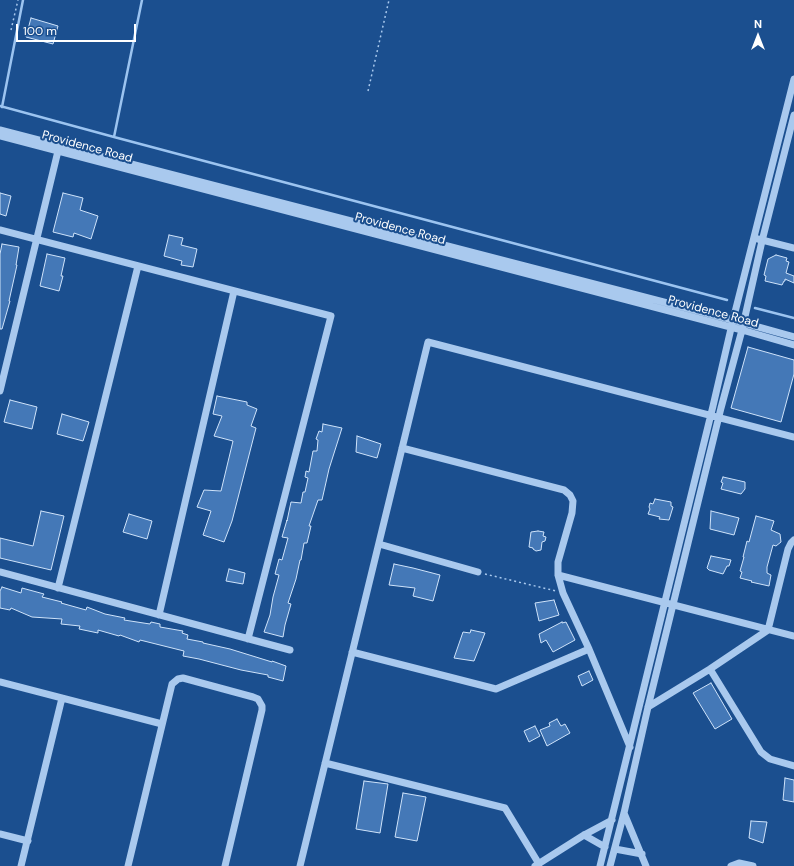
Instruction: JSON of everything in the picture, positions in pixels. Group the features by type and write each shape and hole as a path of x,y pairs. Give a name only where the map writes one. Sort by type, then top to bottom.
{"street":[{"path":"600,866 731,327 794,79"},
{"path":"610,866 794,115"},
{"name":"Providence Road","path":"0,130 733,320 742,326 794,345"},
{"name":"Providence Road","path":"0,136 731,327 742,326 794,337"},
{"path":"0,391 58,151"},
{"path":"0,230 331,316 248,639"},
{"path":"754,238 794,248"},
{"path":"58,588 138,266"},
{"path":"159,615 234,291"},
{"path":"300,866 428,342 794,437"},
{"path":"402,448 564,490 570,495 573,502 572,513 558,562 558,575 563,593 589,649 630,747"},
{"path":"648,707 710,669 768,630 788,549 794,540"},
{"path":"379,544 478,572"},
{"path":"0,572 290,650"},
{"path":"558,575 794,636"},
{"path":"352,652 496,689 589,649"},
{"path":"710,669 761,752 770,759 794,766"},
{"path":"128,866 172,684 178,679 183,678 253,697 261,702 262,710 225,866"},
{"path":"0,682 162,724"},
{"path":"21,866 62,698"},
{"path":"325,763 504,808 537,865 612,820"},
{"path":"624,813 646,866"},
{"path":"0,834 28,841"},
{"path":"584,836 605,847"},
{"path":"615,849 642,854"},
{"path":"731,866 739,862 753,866"}],"path":[{"path":"11,30 18,0"},
{"path":"368,91 389,0"},
{"path":"478,572 563,593"}],"building":[{"path":"31,18 58,26 53,44 26,37"},
{"path":"0,193 11,196 6,216 0,214"},
{"path":"63,193 83,198 80,210 98,216 91,239 74,233 73,237 53,232"},
{"path":"169,235 183,238 181,245 197,249 193,267 181,265 182,261 164,256"},
{"path":"2,244 19,247 10,301 2,329 0,329 0,254"},
{"path":"47,254 65,258 61,276 63,276 59,291 40,286"},
{"path":"776,255 787,258 786,261 789,262 786,273 794,276 794,283 785,279 782,285 765,281 766,276 764,275 768,259"},
{"path":"748,347 794,360 794,374 781,422 731,408"},
{"path":"217,396 247,402 247,405 257,409 251,426 256,428 232,521 224,542 203,535 211,511 197,507 204,490 221,491 233,441 214,436 222,416 213,414"},
{"path":"10,400 37,407 32,429 4,422"},
{"path":"62,414 89,422 83,441 57,434"},
{"path":"323,424 342,428 329,469 322,500 318,500 309,526 311,526 307,543 304,543 296,579 288,603 291,604 283,637 264,632 270,615 279,575 275,574 279,559 282,560 288,538 282,537 291,502 301,503 308,478 305,477 306,471 309,472 313,451 317,451 318,440 316,439 319,431 322,432"},
{"path":"357,436 381,444 377,458 356,452"},
{"path":"723,477 745,482 745,489 741,494 721,489"},
{"path":"655,499 671,502 671,506 673,507 669,520 659,519 660,517 648,514 650,503 653,504"},
{"path":"41,511 64,516 51,570 0,558 0,538 33,546"},
{"path":"711,511 739,518 734,535 710,529"},
{"path":"129,514 152,521 147,539 123,532"},
{"path":"756,516 774,521 771,530 780,534 781,542 776,546 773,545 767,567 767,573 771,575 769,586 740,578 742,572 740,571 747,541 749,542"},
{"path":"531,532 544,532 543,536 546,537 545,541 542,542 541,550 536,551 529,547"},
{"path":"711,556 731,560 729,566 727,566 723,574 707,568"},
{"path":"394,564 440,575 433,601 413,596 415,588 389,585"},
{"path":"229,569 245,573 243,584 226,581"},
{"path":"2,587 21,593 22,588 44,594 42,597 86,610 87,607 105,614 125,618 124,620 150,624 151,622 160,624 160,627 183,631 182,633 188,635 187,639 230,649 286,666 283,681 268,677 268,675 183,656 184,651 140,640 139,642 120,635 98,630 98,633 79,629 80,626 61,624 62,619 32,617 11,608 10,610 0,608 0,591"},
{"path":"554,600 559,615 539,621 535,603"},
{"path":"562,622 566,622 575,640 553,652 546,640 541,643 539,634"},
{"path":"471,630 485,633 474,661 454,658 463,632 470,633"},
{"path":"589,671 593,680 582,686 578,676"},
{"path":"711,683 732,719 715,729 693,693"},
{"path":"557,719 561,726 565,724 570,733 547,746 540,730 550,726 549,723"},
{"path":"535,726 540,736 529,742 524,731"},
{"path":"785,778 794,780 794,802 783,800"},
{"path":"364,781 388,784 380,833 356,829"},
{"path":"403,793 426,797 417,841 395,837"},
{"path":"751,821 767,822 763,843 749,838"}],"waterway":[{"path":"2,107 23,0"},
{"path":"114,137 142,0"},
{"path":"0,106 727,300"},
{"path":"755,308 794,318"}]}
